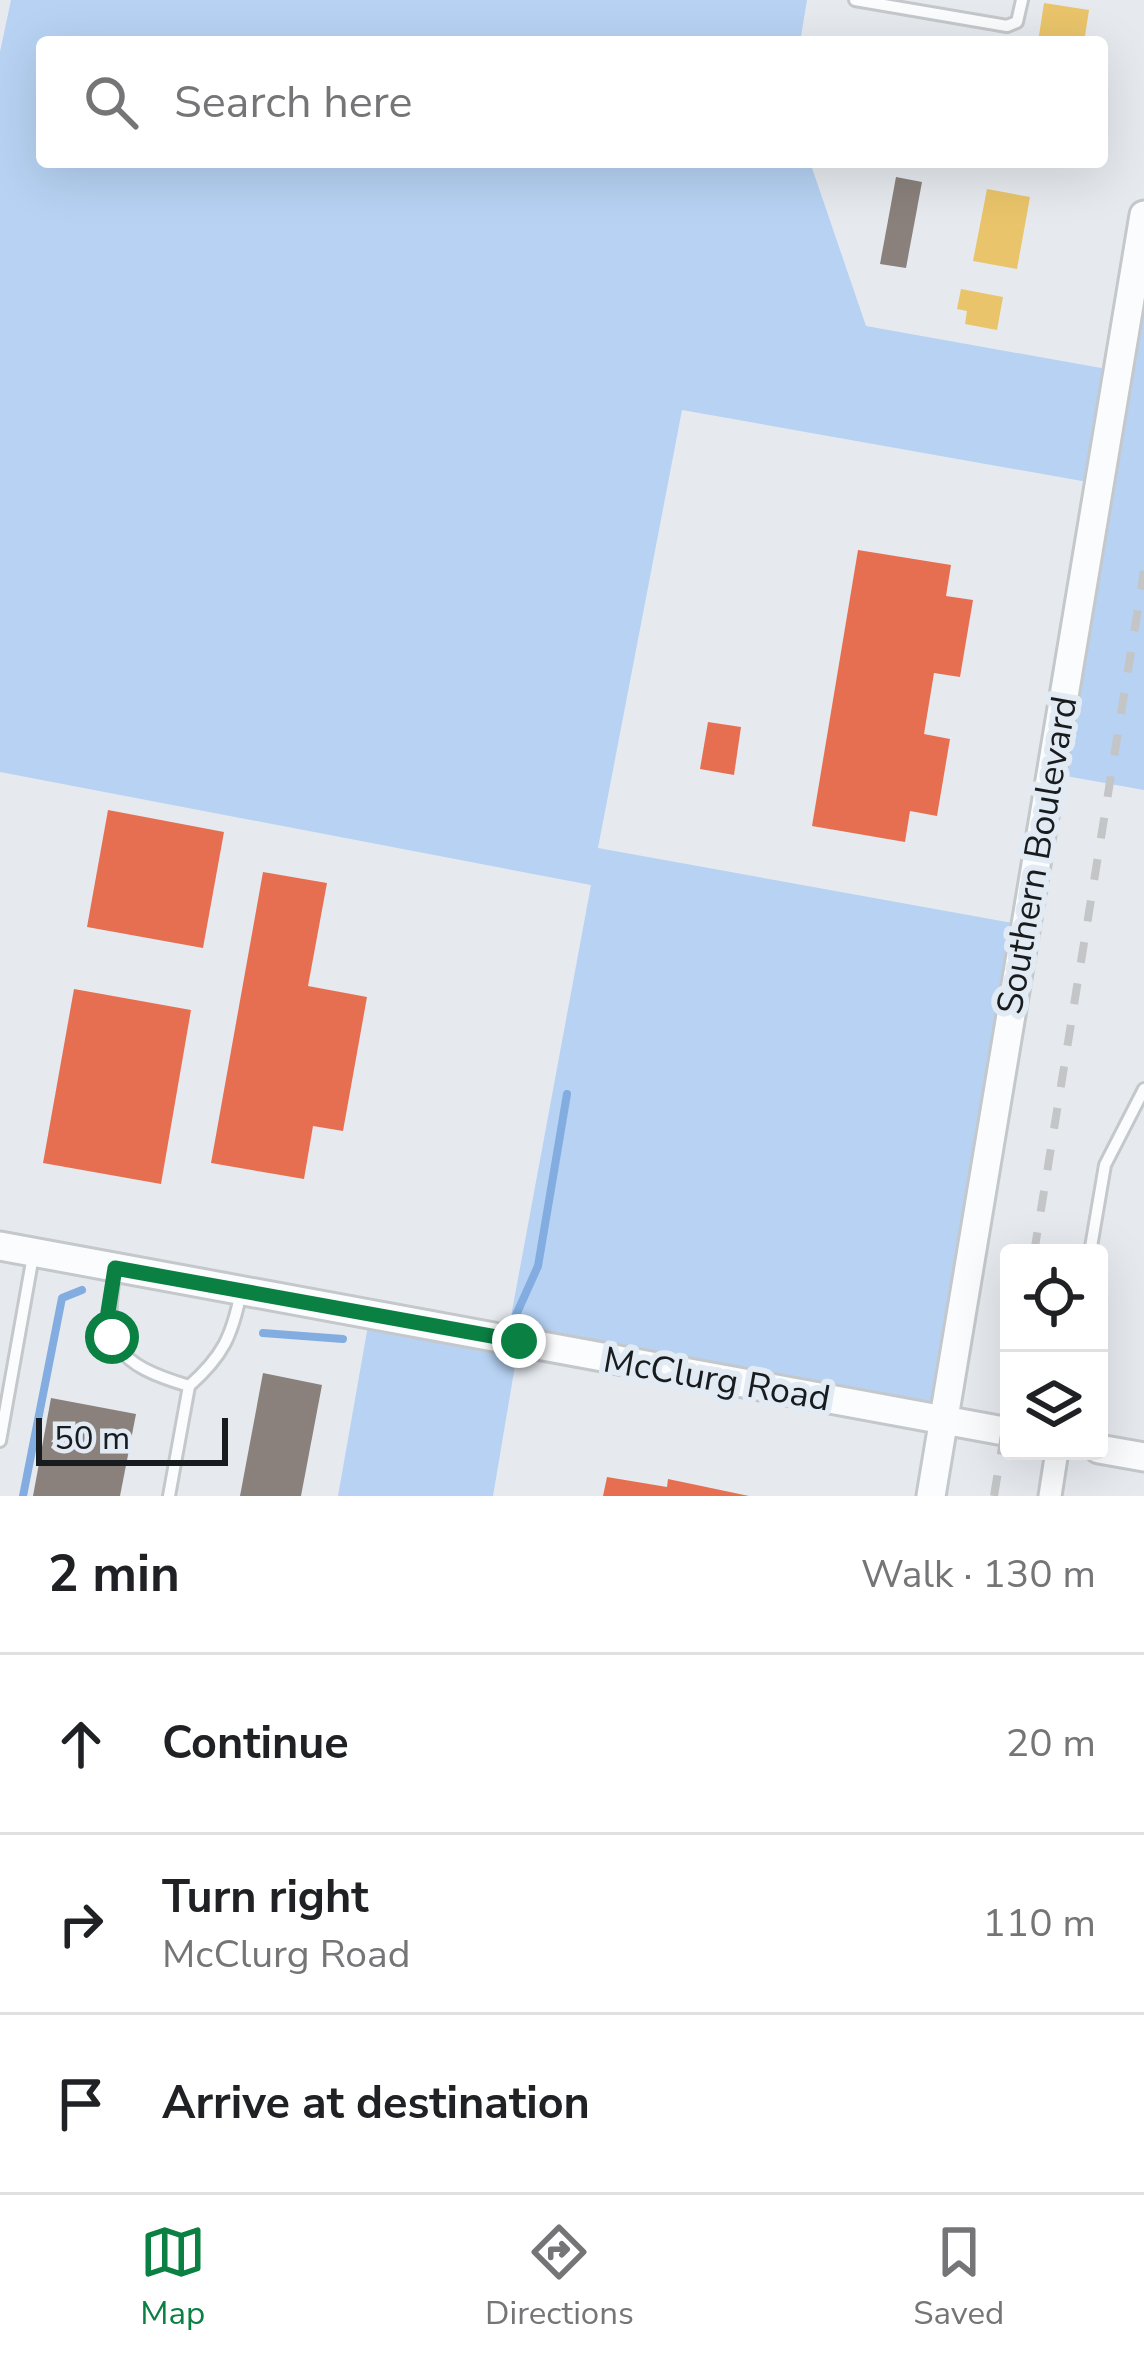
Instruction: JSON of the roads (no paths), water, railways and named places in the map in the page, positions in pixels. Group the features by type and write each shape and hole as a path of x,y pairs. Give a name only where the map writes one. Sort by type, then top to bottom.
{"street":[{"name":"Southern Boulevard","path":"932,1496 1144,214"},
{"name":"McClurg Road","path":"0,1246 1000,1430"},
{"path":"1108,1450 1144,1457"},
{"path":"1050,1496 1056,1460"}],"lane":[{"path":"855,0 1007,26 1017,22 1022,0"},
{"path":"1092,1244 1105,1165 1144,1089"},
{"path":"0,1442 33,1252"},
{"path":"115,1268 108,1312 112,1337 122,1356 152,1375 189,1386"},
{"path":"169,1496 189,1386 208,1369 232,1334 242,1291"}],"waterway":[{"path":"516,1315 538,1266 567,1094"},
{"path":"23,1496 62,1298 82,1290"},
{"path":"263,1333 343,1339"}],"railway":[{"path":"1035,1244 1144,571"},
{"path":"994,1496 1000,1459"}]}
